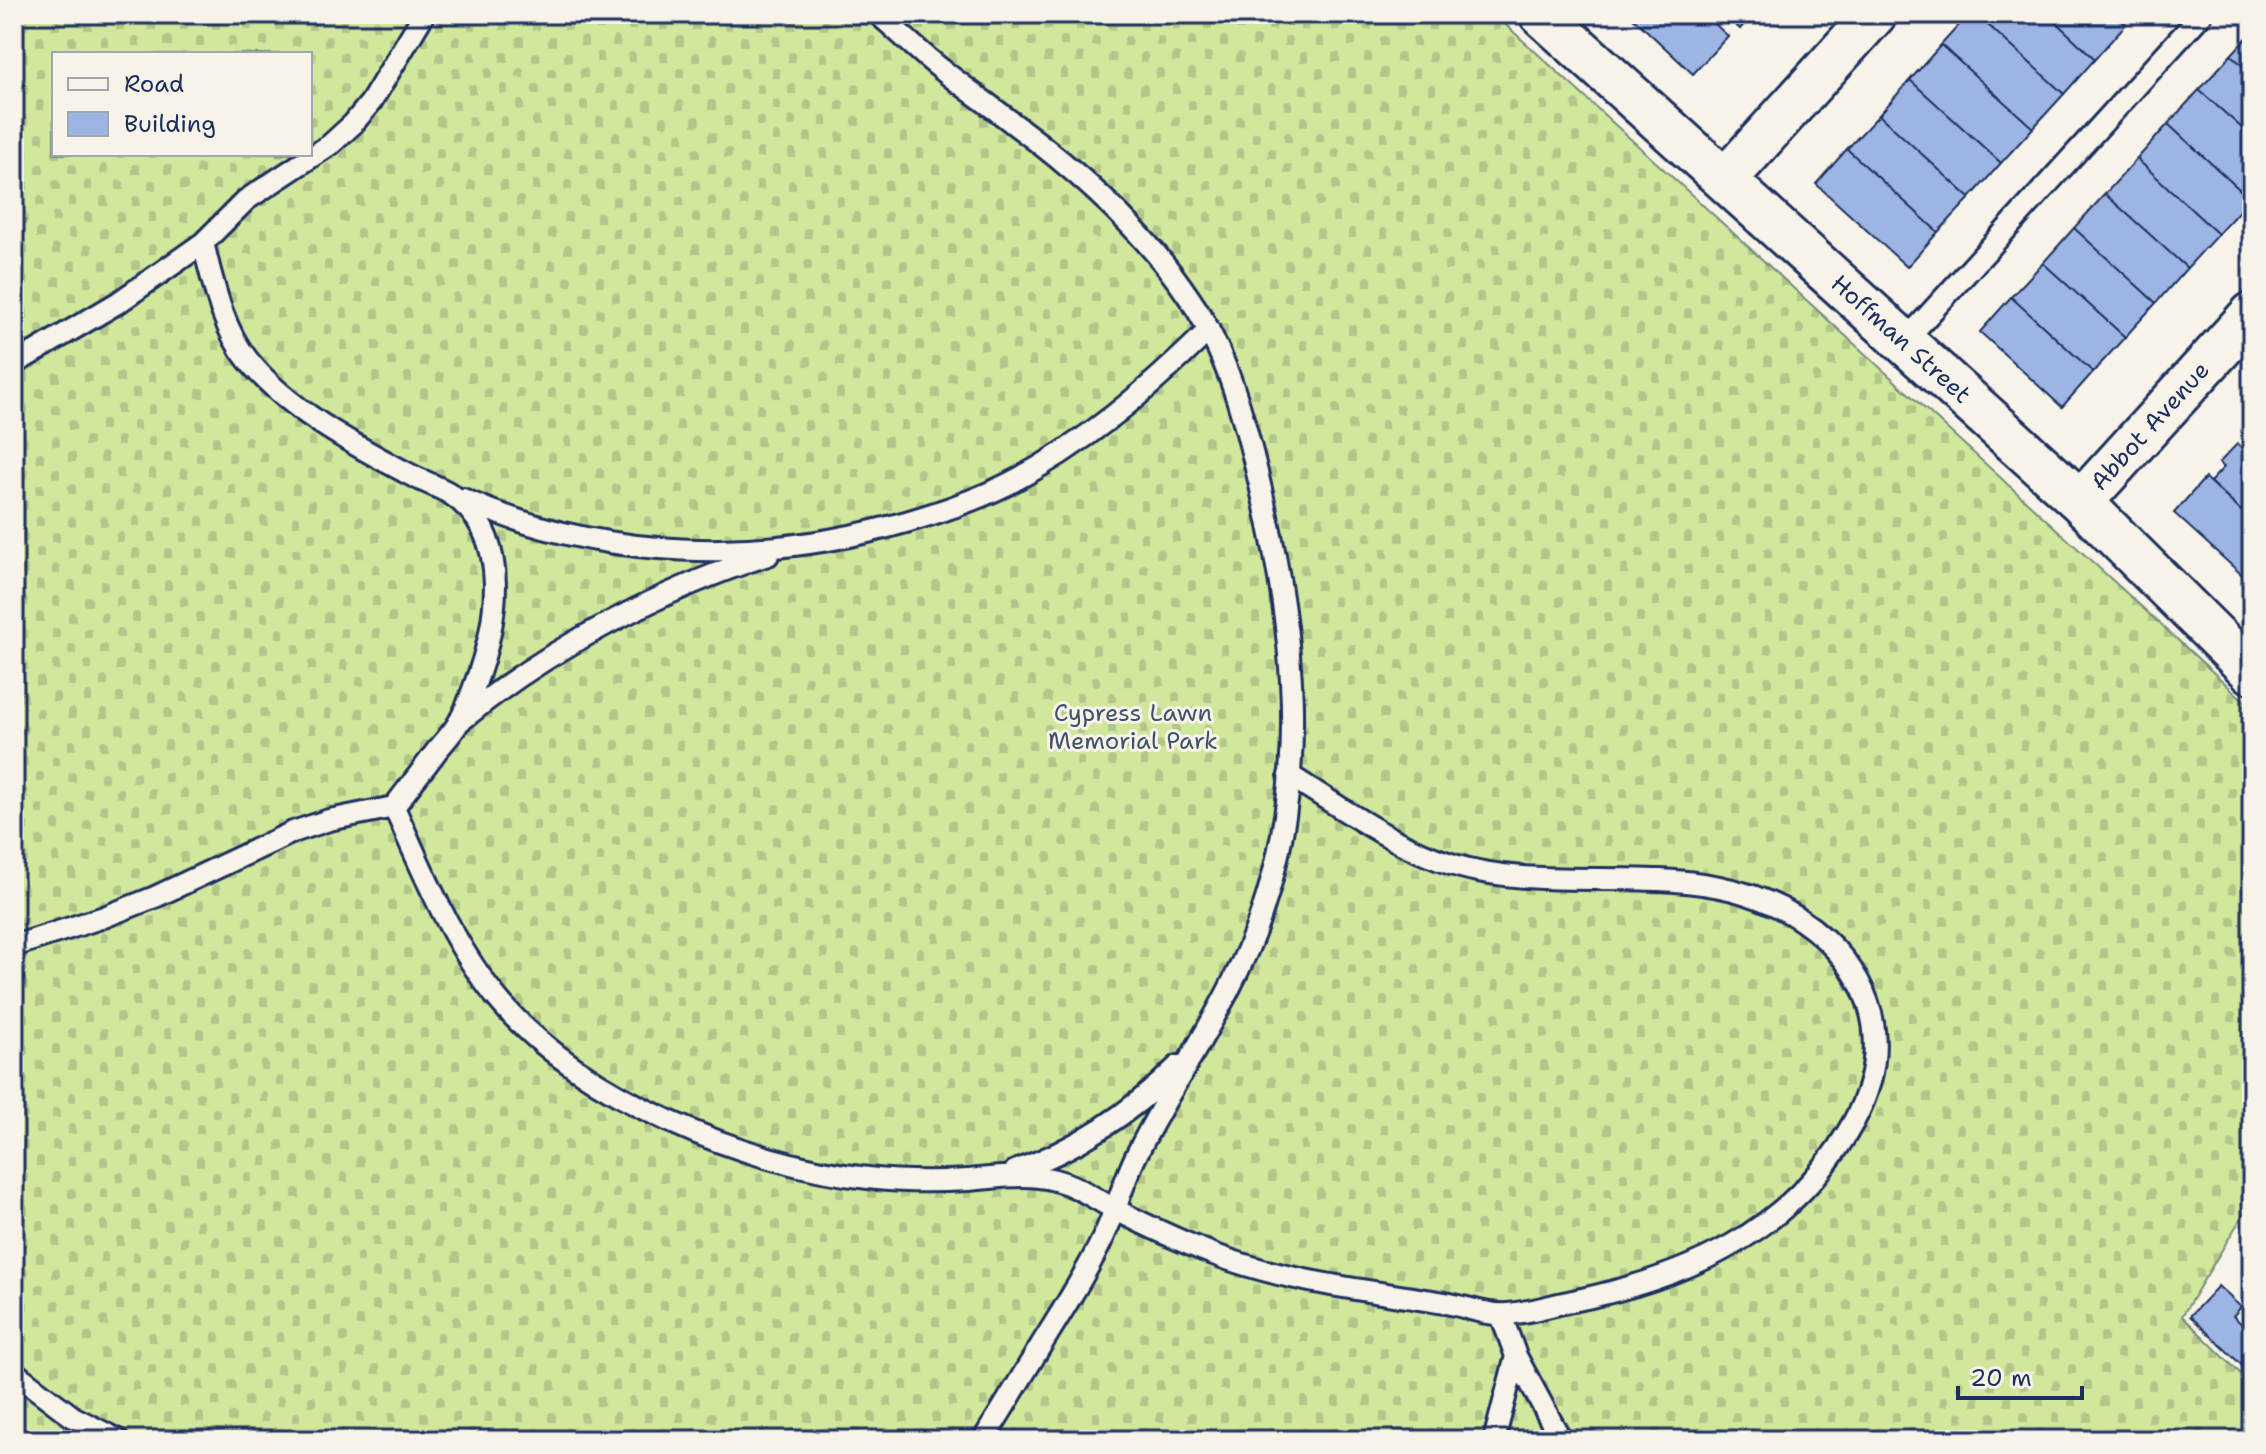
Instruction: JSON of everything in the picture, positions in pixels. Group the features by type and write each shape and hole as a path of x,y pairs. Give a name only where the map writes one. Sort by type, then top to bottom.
{"street":[{"name":"Hoffman Street","path":"1541,14 2081,502 2252,672"},
{"path":"1725,180 1875,14"},
{"name":"Abbot Avenue","path":"2081,502 2252,314"}],"lane":[{"path":"14,364 119,302 203,243 246,200 331,144 353,124 388,76 424,14"},
{"path":"878,14 938,67 1086,182 1145,242 1192,300 1222,357 1241,411 1279,574 1290,650 1292,734 1282,838 1247,951 1204,1037 1139,1148 1115,1210 1085,1273 983,1440"},
{"path":"1904,342 2202,14"},
{"path":"203,243 233,336 263,378 292,402 395,467 481,508 580,538 646,547 714,550 811,543 848,537 926,516 967,501 1006,484 1054,457 1109,419 1173,366 1209,330"},
{"path":"449,493 463,504 484,531 495,576 493,622 487,648 460,721"},
{"path":"14,946 155,897 293,832 340,817 394,807 460,721 539,663 651,602 749,561 811,543"},
{"path":"394,807 438,902 479,974 502,1004 528,1031 584,1074 624,1098 735,1146 799,1166 845,1175 904,1181 1027,1175 1054,1179 1211,1253 1293,1279 1501,1315 1607,1294 1650,1282 1704,1261 1761,1228 1814,1177 1852,1126 1874,1069 1876,1041 1872,1013 1845,960 1809,926 1788,912 1733,890 1702,883 1625,878 1546,879 1476,870 1442,861 1413,848 1289,775"},
{"path":"1000,1176 1064,1151 1094,1134 1157,1087 1204,1037"},
{"path":"1501,1315 1516,1356 1561,1440"},
{"path":"1494,1440 1516,1356"},
{"path":"14,1372 73,1417 118,1440"}],"green space":[{"name":"Cypress Lawn Memorial Park","path":"14,14 1494,14 2252,708 2252,1200 2182,1316 2252,1385 2252,1440 14,1440"}],"building":[{"path":"1629,14 1704,14 1728,36 1693,74"},
{"path":"1724,14 1753,14 1740,29"},
{"path":"1969,14 1976,14 2064,94 2033,128 1941,45"},
{"path":"1976,14 2047,14 2095,59 2064,94"},
{"path":"2047,14 2116,14 2126,24 2095,59"},
{"path":"2252,32 2252,74 2231,55"},
{"path":"1941,45 2033,128 2001,163 1910,80"},
{"path":"2231,55 2252,74 2252,137 2199,90"},
{"path":"1910,80 2001,163 1970,198 1879,115"},
{"path":"2199,90 2252,137 2250,199 2168,124"},
{"path":"1879,115 1970,198 1938,232 1847,149"},
{"path":"2168,124 2250,199 2218,234 2137,159"},
{"path":"1847,149 1938,232 1907,267 1816,184"},
{"path":"2137,159 2218,234 2187,268 2105,194"},
{"path":"2105,194 2187,268 2156,303 2074,228"},
{"path":"2074,228 2156,303 2125,337 2043,263"},
{"path":"2043,263 2125,337 2093,372 2011,297"},
{"path":"2011,297 2093,372 2062,407 1980,332"},
{"path":"2237,444 2252,456 2252,521 2210,482 2224,467 2219,463"},
{"path":"2205,478 2252,521 2252,584 2174,513"},
{"path":"2218,1286 2241,1307 2233,1316 2245,1327 2252,1320 2251,1374 2190,1316"}]}
